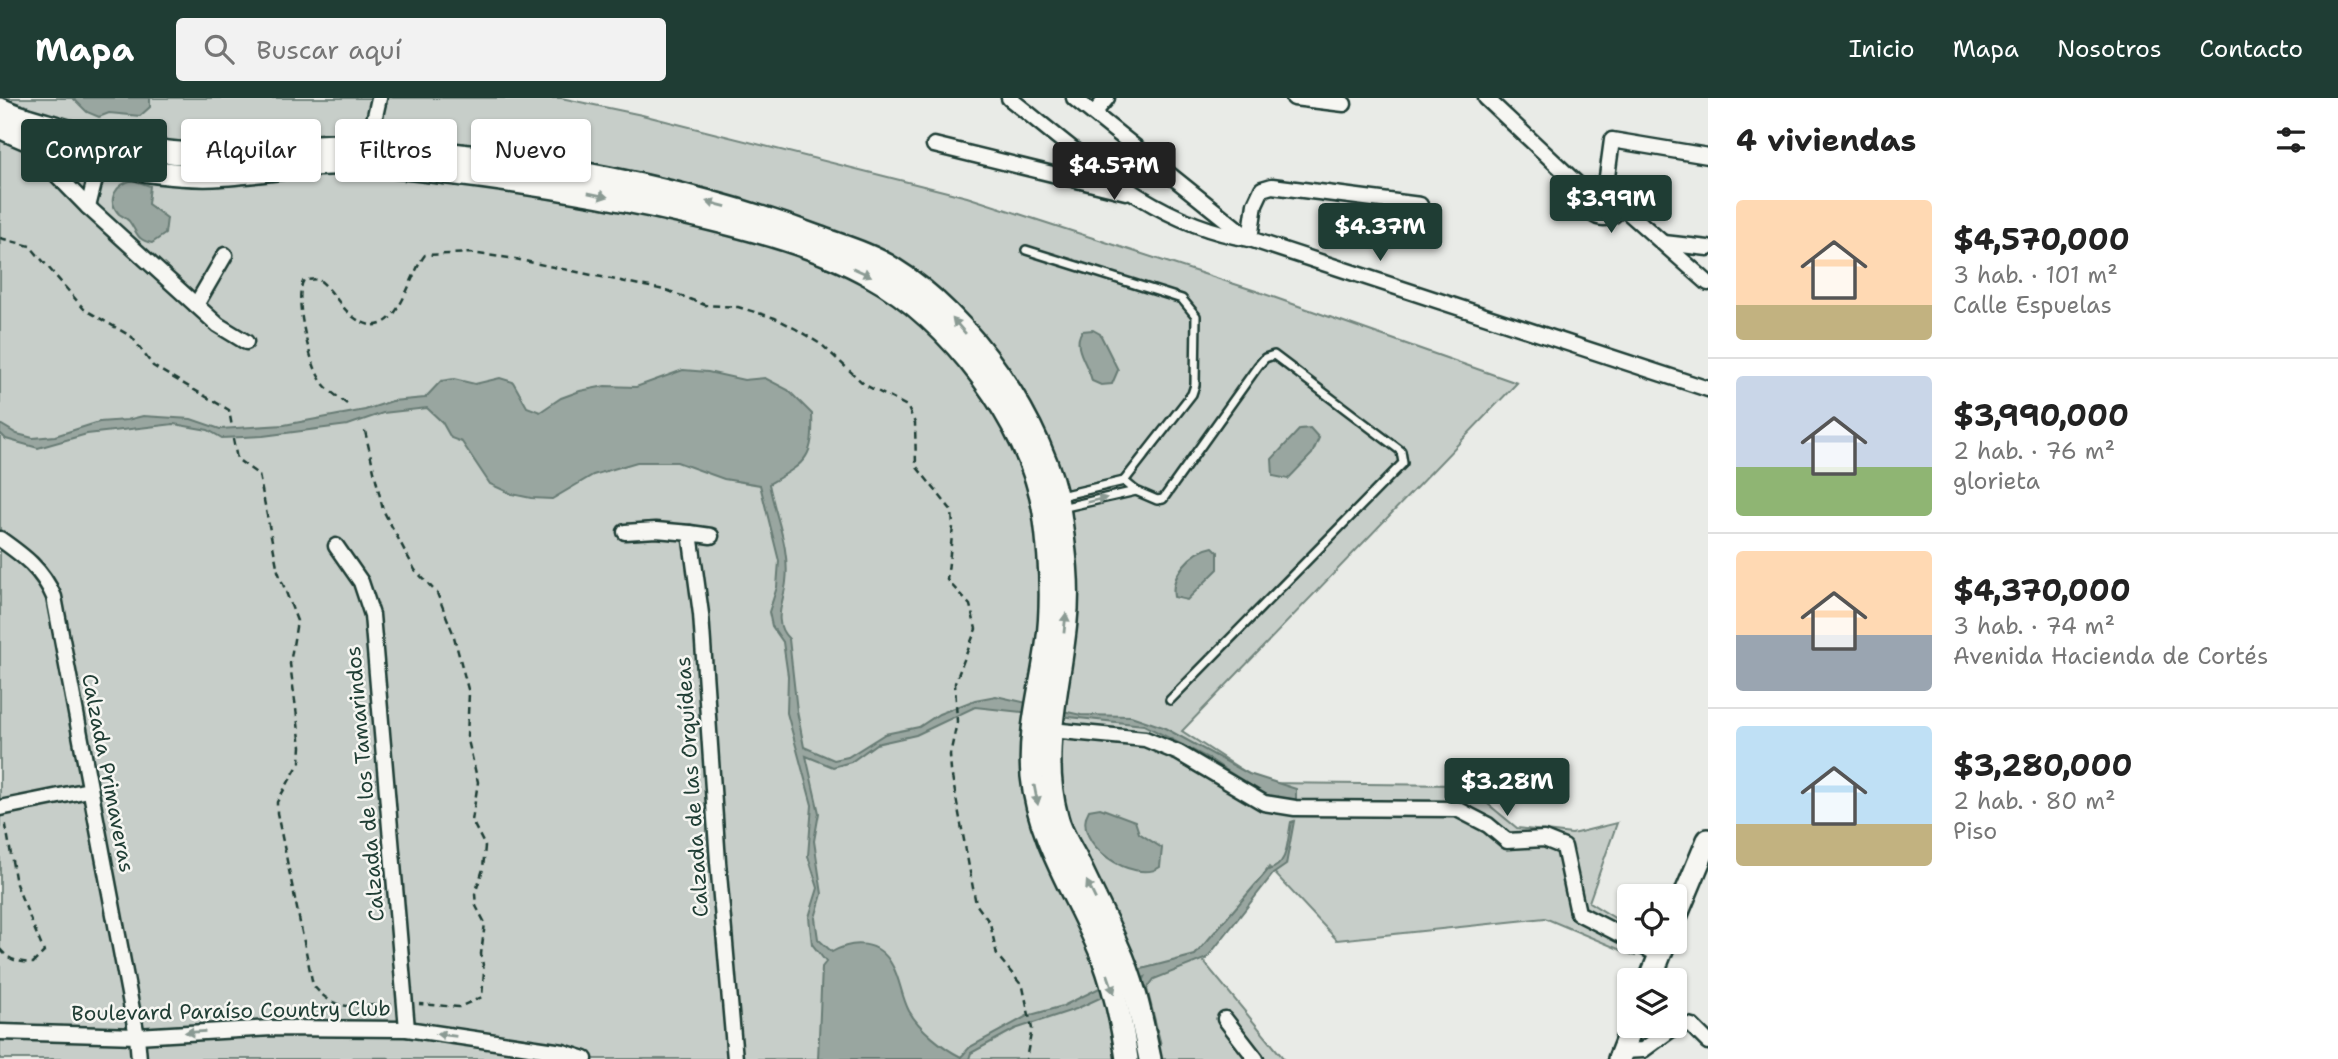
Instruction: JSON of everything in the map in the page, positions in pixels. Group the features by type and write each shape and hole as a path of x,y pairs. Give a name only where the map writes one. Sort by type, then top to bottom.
{"street":[{"path":"375,119 379,98"},
{"path":"1009,98 1131,193 1199,229 1250,239 1708,389"},
{"path":"1074,98 1250,239"},
{"path":"1094,113 1107,98"},
{"path":"1294,98 1344,104"},
{"path":"1486,98 1588,194"},
{"path":"0,108 27,119"},
{"path":"0,127 21,135"},
{"path":"1606,184 1612,140 1708,156"},
{"path":"934,145 1131,193"},
{"path":"167,171 212,175 335,160"},
{"path":"457,170 666,200 796,244 870,275 908,299 973,367 1003,410 1050,504 1048,690 1041,739 1057,819 1150,1059"},
{"path":"64,182 218,326 246,342"},
{"path":"88,207 94,182"},
{"path":"1621,206 1609,218 1598,217 1588,205 1588,194 1596,186 1606,184 1617,190 1621,206 1708,283"},
{"path":"1250,239 1255,204 1262,189 1272,186 1420,205"},
{"path":"1664,243 1708,248"},
{"path":"196,305 225,255"},
{"path":"625,532 656,530 711,536"},
{"name":"Calzada de las Orquídeas","path":"690,533 701,614 735,1059"},
{"name":"Calzada Primaveras","path":"0,539 34,564 47,580 54,597 139,1056"},
{"name":"Calzada de los Tamarindos","path":"336,545 361,582 372,615 407,1029"},
{"path":"1041,739 1145,739 1179,752 1264,803 1294,808 1457,809 1488,825 1507,841 1544,839 1564,847 1577,913 1617,933"},
{"path":"1,808 89,790"},
{"path":"1687,891 1708,841"},
{"path":"1127,1059 1130,1007"},
{"path":"1225,1019 1256,1059"},
{"path":"1620,1055 1643,1050 1680,1023 1692,1026 1708,1042"},
{"name":"Boulevard Paraíso Country Club","path":"0,1032 137,1036 272,1028 407,1029 563,1052 585,1059"},
{"path":"1620,1055 1627,1038"}],"lane":[{"path":"1026,250 1182,299 1196,316 1195,384 1192,394 1124,481 1050,504"},
{"path":"1124,481 1136,491 1157,500 1163,499 1258,366 1265,358 1274,355 1401,451 1403,463 1170,700"},
{"path":"1050,504 1136,491"}],"path":[{"path":"0,238 30,246 84,309 132,337 153,366 229,410 232,427"},
{"path":"347,404 330,390 319,376 298,296 304,280 318,279 353,317 375,326 388,321 395,313 425,255 470,253 510,257 646,286 705,305 738,307 775,318 822,345 865,385 906,406 915,424 916,466 952,510 953,527 947,580 971,605 976,617 976,629 954,683 957,722 950,755 951,771 976,904 990,923 998,956 1023,987 1032,1029 1026,1059"},
{"path":"233,439 237,459 259,475 278,571 297,621 290,664 301,746 300,762 277,802 277,813 313,985 325,1000 338,1006 459,1006 474,1003 482,997 484,971 481,954 485,923 476,906 475,894 483,869 485,846 472,821 478,782 467,736 469,693 453,633 437,593 415,570 383,510 365,431"},
{"path":"0,949 7,958 19,962 33,962 44,952 16,884 1,808"}],"shaded area":[{"path":"0,98 561,98 642,115 967,197 1256,291 1517,383 1182,731 1262,783 1465,785 1517,828 1572,834 1617,823 1589,902 1617,920 1617,948 1545,918 1337,940 1269,867 1204,962 1284,1059 0,1059"},
{"path":"73,98 150,98 150,107 140,116 109,113 99,117 87,112"},
{"path":"139,182 150,186 148,204 167,218 165,234 152,243 140,238 129,221 115,208 113,198 122,185"},
{"path":"1093,330 1100,334 1118,370 1112,384 1101,385 1092,381 1082,356 1079,337 1082,331"},
{"path":"683,370 744,380 765,378 788,390 812,414 811,441 805,458 792,470 769,484 786,557 786,582 780,619 789,639 804,747 834,760 848,757 885,734 919,727 939,714 975,700 996,696 1081,715 1131,716 1163,727 1249,774 1296,789 1296,808 1292,799 1266,796 1208,758 1144,725 975,707 916,735 876,744 851,762 833,767 806,756 819,813 814,841 822,894 815,918 818,939 832,952 857,944 880,951 895,970 913,1018 932,1037 961,1057 970,1047 1027,1016 1063,1006 1134,971 1195,955 1268,870 1280,863 1286,851 1291,822 1294,821 1286,865 1273,874 1207,958 1154,979 1147,989 1161,1045 1153,1045 1140,987 1145,977 1076,1009 1015,1029 971,1053 969,1059 818,1059 822,967 826,962 812,944 809,917 818,888 808,856 812,805 787,713 788,676 783,642 772,626 769,612 777,587 779,561 760,485 724,479 677,462 637,462 593,475 552,499 512,494 490,484 462,442 451,438 442,422 427,408 383,413 348,425 263,436 222,438 208,430 174,424 87,434 38,448 6,439 0,433 0,424 17,434 33,438 55,436 99,422 143,416 191,419 220,429 284,425 365,410 392,401 425,398 441,381 454,379 475,384 500,378 513,382 527,407 540,412 561,398 580,391 605,386 636,387"},
{"path":"1310,428 1319,438 1312,454 1288,479 1273,476 1272,459 1300,429"},
{"path":"1213,547 1218,552 1218,569 1187,600 1174,597 1175,580 1184,565 1197,553"},
{"path":"1100,808 1135,821 1139,833 1162,848 1160,867 1149,871 1121,866 1096,847 1088,835 1085,823 1089,810"}],"waterway":[{"path":"353,1059 388,1059"}]}
